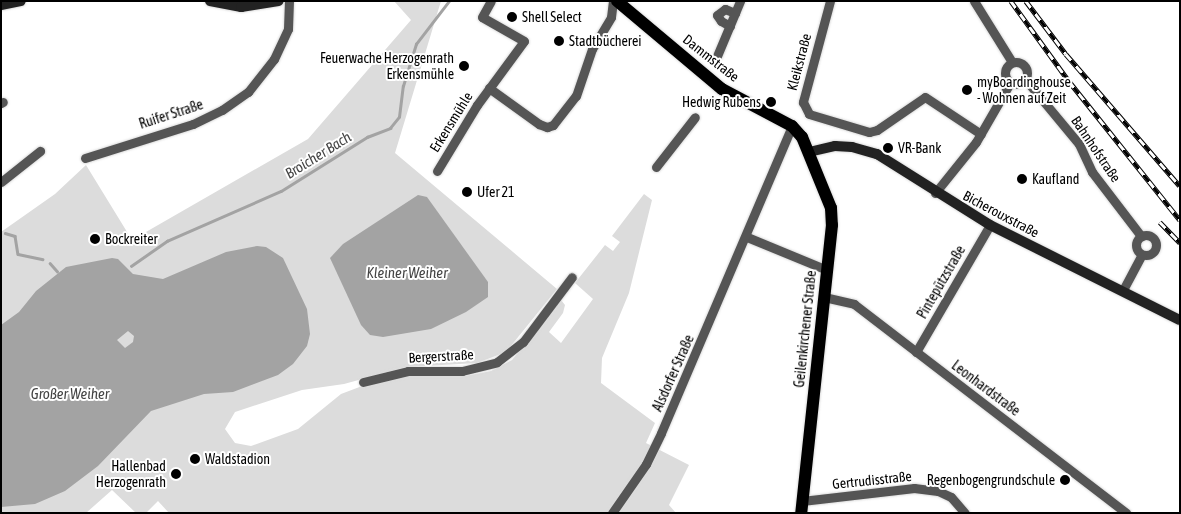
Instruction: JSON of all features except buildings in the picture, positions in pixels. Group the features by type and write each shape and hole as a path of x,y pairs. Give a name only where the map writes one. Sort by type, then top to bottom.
{"main road":[{"name":"Dammstraße","path":"615,1 722,88 792,126 809,152"},
{"name":"Geilenkirchener Straße","path":"801,507 832,216 809,152"}],"street":[{"path":"1,6 21,1"},
{"path":"210,1 241,7 278,1"},
{"name":"Ruifer Straße","path":"85,158 193,124 222,110 248,92 274,59 288,29 289,1"},
{"name":"Erkensmühle","path":"437,170 489,88 524,41 482,17 491,1"},
{"name":"Erkensmühle","path":"489,88 539,124 547,127 553,125 576,96 592,49 611,17 615,1"},
{"path":"717,56 740,1"},
{"name":"Kleikstraße","path":"830,1 803,102 809,114 869,132 877,130 924,97 981,134"},
{"path":"974,1 1012,62 1025,66 1025,79 1017,85 1010,83"},
{"path":"730,26 721,22 718,15 725,9 735,13"},
{"path":"1010,83 1005,70 1012,62"},
{"name":"Bahnhofstraße","path":"1025,79 1079,144 1092,172 1141,236 1152,237 1156,246 1151,254 1142,255 1123,290"},
{"path":"935,193 981,134 1010,83"},
{"path":"656,166 695,117"},
{"name":"Alsdorfer Straße","path":"612,513 646,464 661,433 747,237 792,126"},
{"name":"Bicherouxstraße","path":"809,152 835,146 867,150 990,225 1180,320"},
{"path":"1,182 40,151"},
{"name":"Pintepützstraße","path":"916,352 990,225"},
{"path":"1141,236 1136,246 1142,255"},
{"path":"747,237 827,270"},
{"name":"Bergerstraße","path":"362,382 408,371 462,371 497,362 522,342 572,277"},
{"name":"Leonhardstraße","path":"824,297 854,304 1126,513"},
{"name":"Gertrudisstraße","path":"801,507 914,488 938,491 951,497 965,513"}],"shaded area":[{"path":"394,1 441,1 395,153 557,289 506,352 477,363 406,367 344,384 302,390 235,412 225,429 235,443 251,446 298,429 341,394 378,380 418,373 465,376 491,371 512,360 561,300 565,305 563,313 549,332 561,343 593,299 575,283 605,245 613,251 620,242 612,236 644,194 652,200 629,293 602,358 601,383 655,423 646,443 689,465 669,505 676,513 169,513 158,501 146,513 136,513 112,490 86,513 1,513 1,232 55,194 86,165 132,240 308,139 411,20"}],"water":[{"name":"Kleiner Weiher","path":"418,195 427,197 488,282 488,297 466,312 431,329 383,337 370,335 361,325 330,258 343,244"},
{"name":"Großer Weiher","path":"257,246 266,247 283,258 307,309 310,334 307,346 293,364 278,375 233,392 204,394 151,411 98,466 65,491 35,504 1,507 1,325 19,312 36,291 66,267 112,258 118,259 133,274 163,279 226,252","holes":["128,331 134,336 133,342 125,348 117,340"]}],"waterway":[{"name":"Broicher Bach","path":"131,266 167,241 281,191 367,137 390,128 399,117 403,86 416,44 449,1"},
{"path":"5,233 15,236 18,254 42,259"},
{"path":"50,263 57,271"}],"railway":[{"path":"1011,1 1069,81 1180,220"},
{"path":"1026,1 1066,54 1180,186"},
{"path":"1160,222 1180,243"}],"place":[{"name":"Shell Select","path":"512,17"},
{"name":"Stadtbücherei","path":"559,41"},
{"name":"Feuerwache Herzogenrath Erkensmühle","path":"464,66"},
{"name":"myBoardinghouse - Wohnen auf Zeit","path":"967,90"},
{"name":"Hedwig Rubens","path":"771,102"},
{"name":"VR-Bank","path":"888,148"},
{"name":"Kaufland","path":"1022,179"},
{"name":"Ufer 21","path":"467,192"},
{"name":"Bockreiter","path":"95,239"},
{"name":"Waldstadion","path":"195,459"},
{"name":"Hallenbad Herzogenrath","path":"176,474"},
{"name":"Regenbogengrundschule","path":"1065,480"}]}
